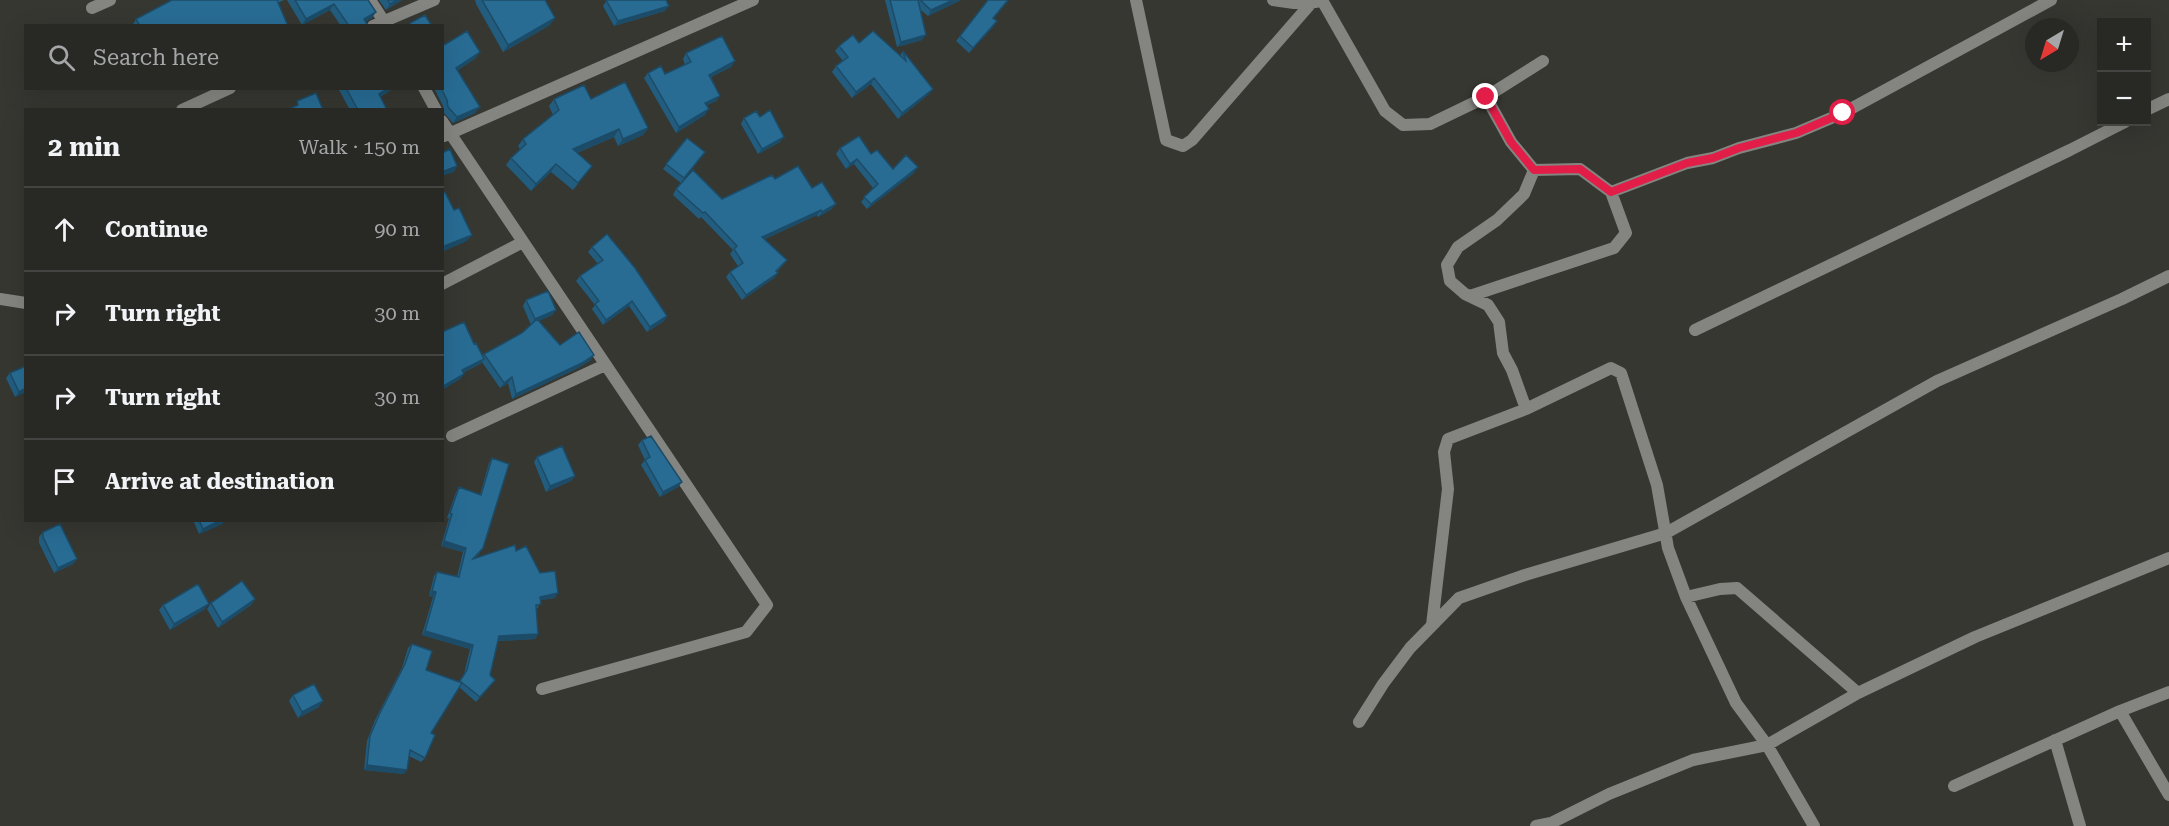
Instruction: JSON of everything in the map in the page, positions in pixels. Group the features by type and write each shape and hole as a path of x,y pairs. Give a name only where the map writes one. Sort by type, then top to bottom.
{"street":[{"path":"92,8 110,0"},
{"path":"370,0 382,24 434,0"},
{"path":"542,689 746,632 767,605 523,242 446,135 753,0"},
{"path":"1136,0 1166,140 1183,146 1192,140 1320,1"},
{"path":"1273,0 1294,3 1320,1"},
{"path":"1611,192 1687,163 1713,158 1739,148 1796,133 1843,113 2051,0"},
{"path":"1320,1 1385,111 1403,125 1430,124 1486,97 1543,61"},
{"path":"186,108 226,90"},
{"path":"425,90 435,108"},
{"path":"1486,97 1511,142 1534,170"},
{"path":"2151,108 2169,99"},
{"path":"1695,330 2117,126"},
{"path":"1470,296 1614,248 1626,233 1611,192 1580,169 1534,170"},
{"path":"1526,409 1512,370 1503,353 1499,322 1488,305 1470,296 1450,281 1447,265 1458,246 1497,220 1524,194 1534,170"},
{"path":"444,283 523,242"},
{"path":"1359,722 1403,657 1459,598 1525,575 1666,533 1937,381 2169,276"},
{"path":"0,299 24,303"},
{"path":"452,436 605,364"},
{"path":"1432,626 1448,489 1444,452 1448,438 1526,409 1611,368 1621,373 1657,485 1668,548 1686,597 1736,703 1767,745 1814,826"},
{"path":"1536,826 1551,824 1609,794 1693,760 1767,745 1858,693 1975,637 2169,558"},
{"path":"1686,597 1720,589 1737,588 1858,693"},
{"path":"1954,786 2120,711 2169,692"},
{"path":"2120,711 2169,795"},
{"path":"2055,741 2080,826"}],"building":[{"path":"172,0 277,0 287,24 139,24 136,19"},
{"path":"295,0 368,0 376,12 364,19 367,24 348,24 334,4 306,19"},
{"path":"482,0 545,0 555,18 508,45"},
{"path":"606,0 666,0 669,6 618,21"},
{"path":"890,0 918,0 926,35 901,42"},
{"path":"920,0 953,0 931,10"},
{"path":"988,0 1008,0 993,18 997,21 973,48 960,36"},
{"path":"425,15 431,24 410,24"},
{"path":"467,31 480,52 456,68 480,107 457,117 448,107 442,90 444,90 444,45"},
{"path":"873,31 906,61 903,51 933,89 902,113 874,78 856,92 836,66 848,57 839,46 853,35 859,43"},
{"path":"722,36 735,61 709,75 720,96 705,103 709,109 679,127 648,73 661,66 665,74 691,62 686,53"},
{"path":"625,82 648,128 623,139 619,129 573,149 592,166 578,183 556,164 536,184 511,158 526,144 523,139 559,110 554,99 584,85 591,99"},
{"path":"347,90 385,90 379,94 386,108 357,108"},
{"path":"316,93 322,108 291,108 298,105 297,101"},
{"path":"770,110 784,137 762,149 744,118 756,111 760,117"},
{"path":"859,136 871,154 877,150 893,169 906,155 918,167 871,204 864,197 878,184 857,159 850,164 840,148"},
{"path":"687,138 705,152 684,178 666,164"},
{"path":"450,149 457,166 444,171 444,152"},
{"path":"798,166 812,188 822,182 836,204 762,237 787,260 776,271 778,273 746,295 730,272 743,263 734,249 737,246 705,212 703,213 676,189 693,170 722,199 772,175 775,179"},
{"path":"444,193 454,210 459,208 472,235 444,246"},
{"path":"607,234 635,268 667,316 650,327 632,301 606,320 595,304 599,301 580,276 603,260 592,247"},
{"path":"548,291 556,310 535,319 526,300"},
{"path":"537,319 560,345 579,332 594,355 516,394 512,377 504,383 484,354 522,333"},
{"path":"464,322 484,359 462,370 464,374 444,386 444,331"},
{"path":"24,367 24,389 19,392 10,373"},
{"path":"651,436 682,482 663,492 645,460 650,457 642,440"},
{"path":"562,446 575,476 550,486 537,457"},
{"path":"492,458 509,464 483,548 473,559 515,545 516,551 526,546 540,573 555,571 558,593 540,597 541,604 536,605 538,634 499,636 490,675 495,680 480,697 460,681 467,670 473,645 425,631 436,592 432,591 437,572 459,577 466,548 444,541 459,487 481,495"},
{"path":"200,522 217,522 203,529"},
{"path":"60,524 77,559 58,568 43,537 43,532"},
{"path":"242,581 255,599 222,622 211,603"},
{"path":"198,584 209,604 174,624 163,605"},
{"path":"412,644 432,651 426,670 462,683 431,733 435,735 425,758 410,750 407,770 367,765 370,736 405,664"},
{"path":"314,684 323,701 302,712 293,695"}],"route":[{"path":"1486,97 1511,142 1534,170 1580,169 1611,192 1687,163 1713,158 1739,148 1796,133 1843,113"}]}
